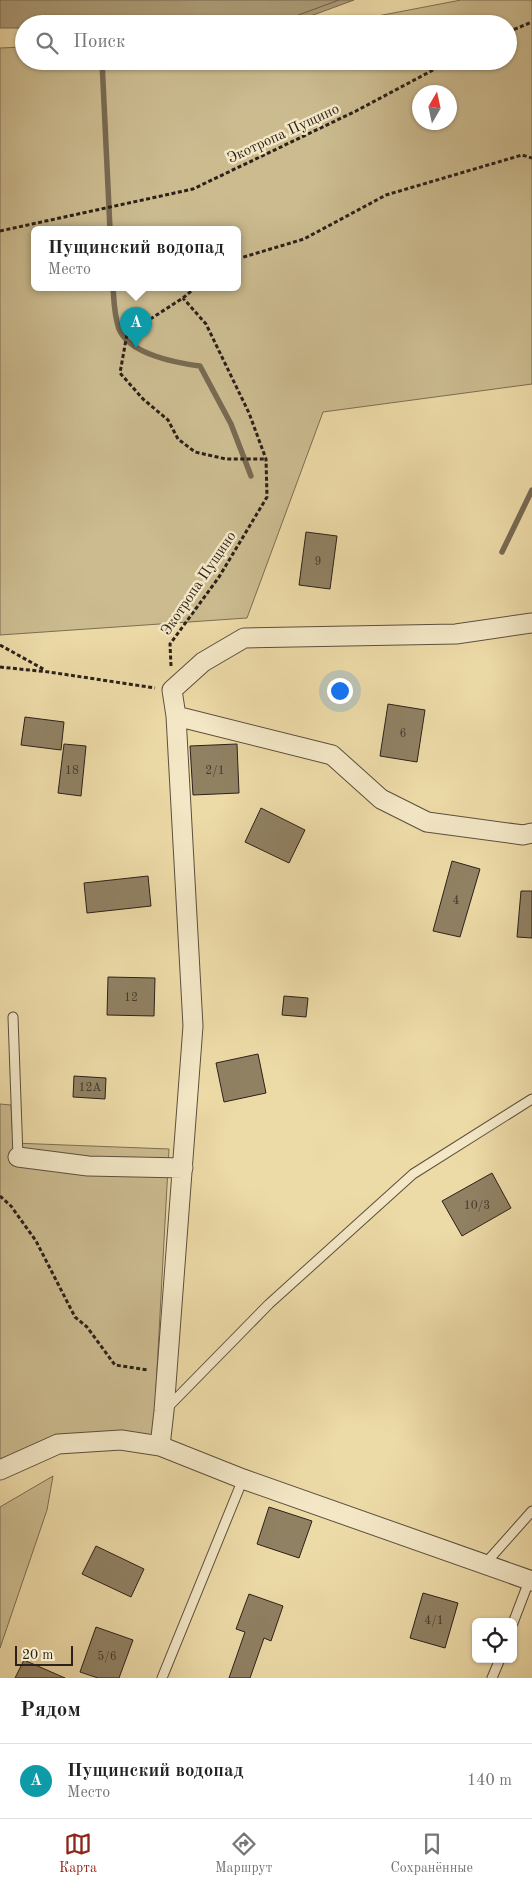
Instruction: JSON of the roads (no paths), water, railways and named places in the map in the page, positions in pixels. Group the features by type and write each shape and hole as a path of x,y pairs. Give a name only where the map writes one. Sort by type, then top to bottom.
{"street":[{"path":"160,1446 193,1026 176,716 172,690 203,662 244,638 456,634 532,623"},
{"path":"176,716 332,755 381,799 427,822 523,835 532,833"},
{"path":"18,1157 88,1166 183,1168"},
{"path":"0,1470 58,1444 121,1440 160,1446 243,1479 531,1581"}],"lane":[{"path":"13,1017 18,1157"},
{"path":"164,1411 269,1304 413,1174 532,1099"},
{"path":"162,1678 243,1479"},
{"path":"484,1565 532,1511"},
{"path":"515,1618 531,1581"},
{"path":"492,1678 498,1663"}],"water":[{"path":"0,0 354,0 313,15 15,15 15,28 0,28"}],"waterway":[{"path":"102,70 110,226"},
{"path":"113,291 119,329 124,338 132,345 166,360 200,366 231,424 251,476"},
{"path":"502,552 532,490"}],"place":[{"name":"Пущинский водопад","path":"136,348"}]}
